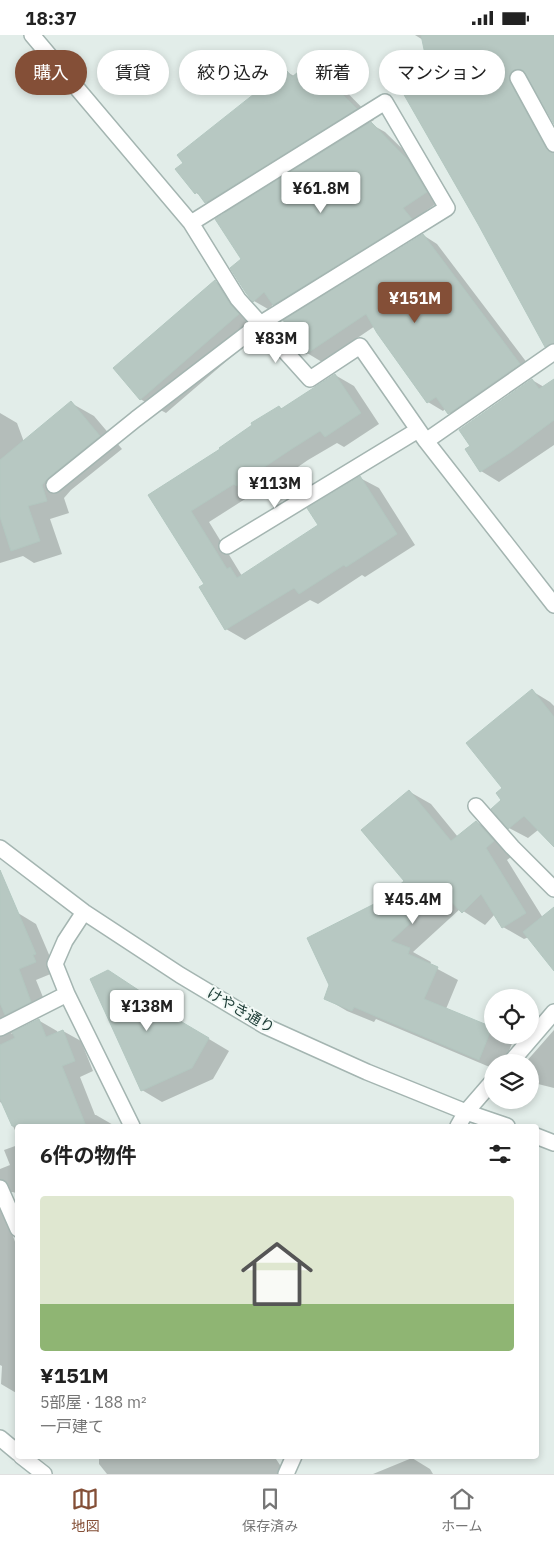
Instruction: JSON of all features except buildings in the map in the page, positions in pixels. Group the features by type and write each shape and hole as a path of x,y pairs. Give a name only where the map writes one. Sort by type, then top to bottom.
{"street":[{"path":"32,35 191,223 238,299 310,379 360,346 422,435 554,605"},
{"path":"518,78 554,144"},
{"path":"54,485 136,419 260,324 447,208 385,102 191,223"},
{"path":"227,546 422,435 554,352"},
{"path":"476,806 512,847 554,889"},
{"name":"けやき通り","path":"0,848 84,911 180,975 265,1026 367,1072 466,1112 501,1124"},
{"path":"84,911 65,941 55,964 67,993 131,1124"},
{"path":"0,1028 67,993"},
{"path":"518,1054 554,1012"},
{"path":"459,1124 466,1112 484,1091"},
{"path":"539,1137 554,1143"},
{"path":"0,1188 14,1213"},
{"path":"0,1438 15,1450"},
{"path":"25,1459 44,1474"},
{"path":"282,1459 288,1473"},
{"path":"288,1473 293,1459"}]}
